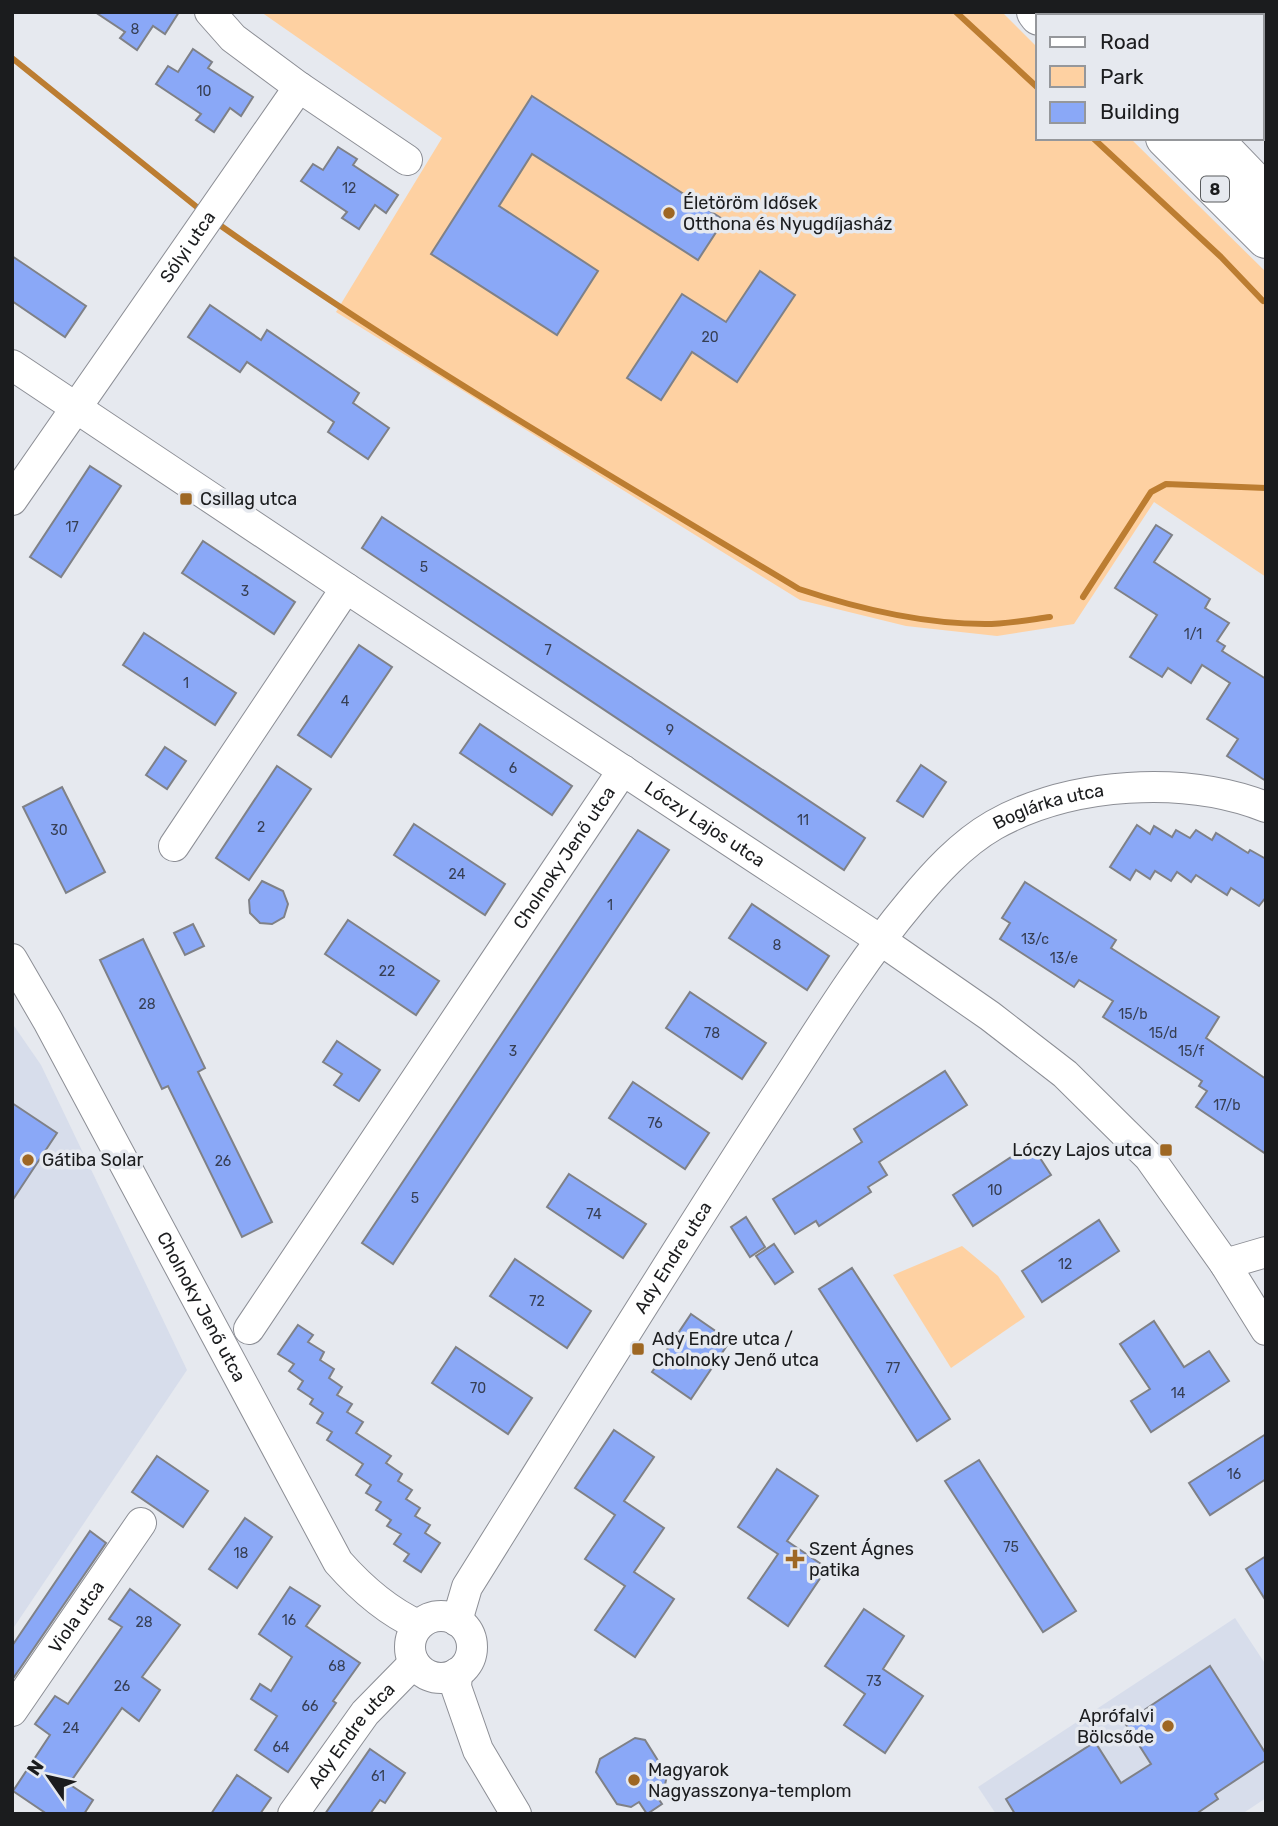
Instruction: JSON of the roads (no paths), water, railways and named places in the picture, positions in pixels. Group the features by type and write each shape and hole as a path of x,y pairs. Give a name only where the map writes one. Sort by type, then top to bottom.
{"main road":[{"name":"8","path":"1167,140 1266,239"},
{"name":"8","path":"1214,140 1266,194"}],"street":[{"path":"210,12 233,38 299,87 407,160"},
{"name":"Sólyi utca","path":"76,407 299,87"},
{"name":"Lóczy Lajos utca","path":"12,365 346,589 879,939 990,1016 1065,1074 1149,1157 1225,1264 1266,1330"},
{"path":"12,500 76,407"},
{"path":"174,846 346,589"},
{"name":"Cholnoky Jenő utca","path":"249,1329 622,770"},
{"name":"Boglárka utca","path":"879,939 932,877 965,846 993,826 1023,812 1090,793 1122,788 1158,787 1225,795 1266,807"},
{"name":"Ady Endre utca","path":"457,1621 467,1587 681,1242 879,939"},
{"name":"Cholnoky Jenő utca","path":"12,960 48,1021 338,1562 394,1615 418,1625"},
{"path":"1225,1264 1266,1252"},
{"name":"Viola utca","path":"12,1711 141,1523"},
{"path":"457,1674 438,1678 429,1676 414,1663 411,1640 418,1625 437,1616 457,1621 470,1637 470,1658 457,1674 456,1687 478,1750 516,1814"},
{"name":"Ady Endre utca","path":"293,1814 365,1713 414,1663"}],"waterway":[{"path":"956,12 1036,86"},
{"path":"12,58 203,212"},
{"path":"1095,140 1221,257 1263,301"},
{"path":"214,221 430,365 799,589 867,609 937,621 993,624 1050,617"},
{"path":"1083,597 1151,492 1166,484 1266,488"}],"place":[{"name":"Életöröm Idősek Otthona és Nyugdíjasház","path":"669,213"},
{"name":"Csillag utca","path":"186,499"},
{"name":"Lóczy Lajos utca","path":"1166,1150"},
{"name":"Gátiba Solar","path":"28,1160"},
{"name":"Ady Endre utca / Cholnoky Jenő utca","path":"638,1349"},
{"name":"Szent Ágnes patika","path":"795,1559"},
{"name":"Aprófalvi Bölcsőde","path":"1168,1726"},
{"name":"Magyarok Nagyasszonya-templom","path":"634,1780"}]}
